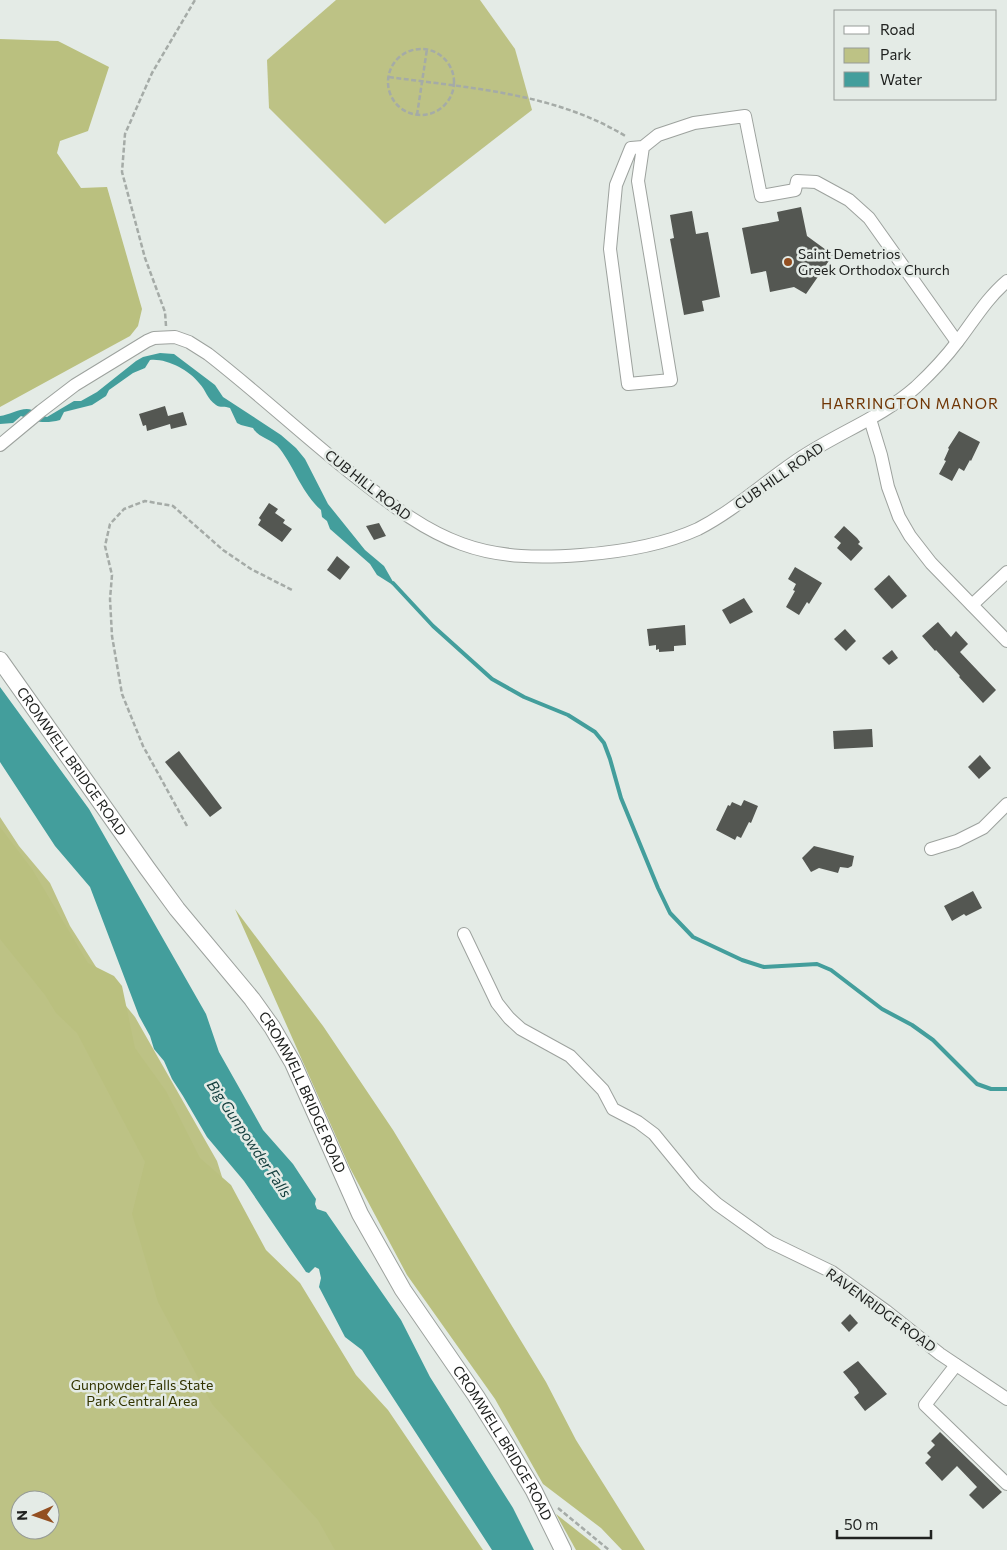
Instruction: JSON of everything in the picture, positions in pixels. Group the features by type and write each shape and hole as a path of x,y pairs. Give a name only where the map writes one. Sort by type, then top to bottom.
{"main road":[{"name":"CROMWELL BRIDGE ROAD","path":"0,660 146,868 177,909 252,999 272,1027 293,1063 335,1161 364,1222 404,1290 506,1444 534,1491 563,1550"}],"street":[{"path":"643,147 638,181 671,380 628,384 610,249 616,184 631,148 643,147 658,135 694,123 745,116 761,196 795,190 797,181 816,182 849,200 868,218 957,342"},
{"name":"CUB HILL ROAD","path":"0,445 41,410 75,385 129,350 154,338 167,336 186,341 208,354 402,513 462,544 505,554 550,557 595,554 653,545 696,530 717,518 794,462 870,419 915,388 957,342 994,293 1007,281"},
{"path":"870,419 888,487 899,517 910,536 931,563 1007,641"},
{"path":"972,605 1007,572"},
{"path":"931,849 957,841 983,828 1007,804"},
{"name":"RAVENRIDGE ROAD","path":"464,934 497,1003 509,1018 521,1029 570,1056 603,1090 613,1109 638,1122 654,1134 695,1184 717,1204 770,1242 832,1272 886,1311 913,1334 1007,1399"},
{"path":"956,1365 926,1405 1007,1484"}],"path":[{"path":"167,336 165,312 145,258 122,172 125,134 152,72 195,0"},
{"path":"417,115 427,49"},
{"path":"427,49 443,56 450,65 454,75 455,86 452,97 445,106 426,116 404,111 396,104 390,94 389,77 394,62 402,54 412,50 427,49"},
{"path":"389,77 509,94 574,110 643,147"},
{"path":"186,826 143,746 122,694 112,636 110,599 112,575 105,546 110,524 124,509 145,501 173,506 223,550 250,569 294,591"},
{"path":"553,1503 609,1550"}],"green space":[{"path":"336,0 480,0 515,49 532,110 385,224 269,108 267,60"},
{"path":"0,39 58,41 109,67 88,131 60,141 57,153 81,188 107,187 142,309 138,326 130,336 0,407"},
{"name":"Gunpowder Falls State Park Central Area","path":"0,817 19,846 50,883 70,926 103,978 135,1017 217,1161 289,1391 454,1550 0,1550"},
{"path":"0,827 32,869 88,963 114,976 122,986 135,1048 166,1091 200,1158 231,1185 266,1250 300,1283 356,1375 388,1410 483,1550 335,1550 318,1520 212,1404 158,1302 132,1214 145,1162 77,1033 56,1013 45,995 0,939"},
{"path":"235,909 323,1026 393,1130 546,1382 576,1440 645,1550 622,1550 601,1528 543,1484 495,1399 407,1275 350,1168"},
{"path":"556,1514 598,1547 601,1550 576,1550"}],"water":[{"path":"160,353 174,354 215,385 223,397 281,435 296,448 305,459 328,504 365,550 384,566 396,587 377,575 370,564 330,529 327,521 322,517 321,510 304,489 285,457 274,443 258,434 253,428 237,423 230,408 216,405 195,378 183,369 170,363 150,360 145,368 133,373 109,390 106,396 92,405 64,412 60,420 40,422 21,416 13,423 0,424 0,416 25,409 47,417 74,401 81,401 97,392 143,357"},
{"name":"Big Gunpowder Falls","path":"0,687 89,809 206,1014 219,1052 263,1130 293,1164 316,1199 317,1209 326,1212 401,1320 430,1377 513,1508 534,1550 492,1550 362,1350 345,1337 319,1287 321,1278 319,1269 315,1267 309,1273 306,1272 244,1181 207,1137 172,1079 164,1061 154,1049 150,1036 139,1016 90,887 55,846 0,762"}],"building":[{"path":"801,207 807,236 833,255 806,294 794,287 770,292 766,271 751,274 742,228 779,221 777,212"},
{"path":"692,211 696,234 708,232 720,297 702,301 704,311 684,315 670,239 674,238 670,215"},
{"path":"165,406 168,416 183,412 187,425 171,429 170,424 147,431 146,425 143,426 139,414"},
{"path":"959,431 980,442 964,471 959,468 952,481 939,474 946,461 944,460 948,448"},
{"path":"269,503 278,509 275,513 285,520 283,523 292,529 282,542 258,525 261,520 259,518"},
{"path":"379,523 386,536 374,540 366,526"},
{"path":"844,526 857,538 860,542 858,544 863,548 851,561 837,548 841,543 834,537"},
{"path":"337,556 350,567 340,580 327,570"},
{"path":"795,567 822,583 809,604 807,602 799,615 786,607 795,591 793,590 796,584 788,579"},
{"path":"889,575 907,596 892,609 874,589"},
{"path":"744,598 753,612 730,624 722,610"},
{"path":"938,622 951,637 956,631 968,644 960,652 996,690 983,703 922,636"},
{"path":"685,625 686,645 674,646 674,651 659,652 659,649 656,650 656,645 649,646 647,629"},
{"path":"845,629 856,641 846,651 834,639"},
{"path":"892,650 898,658 889,665 882,658"},
{"path":"872,729 873,747 834,749 833,731"},
{"path":"179,751 222,808 210,817 165,762"},
{"path":"980,755 991,768 979,779 968,767"},
{"path":"744,800 758,806 751,823 749,822 741,838 737,836 735,840 716,830 728,805 730,806 732,802 741,806"},
{"path":"814,846 854,856 852,866 848,868 840,867 838,873 819,868 811,872 802,858"},
{"path":"973,891 982,908 966,916 964,914 952,921 944,906"},
{"path":"850,1314 858,1323 849,1332 841,1323"},
{"path":"858,1361 887,1394 865,1411 854,1397 859,1393 857,1389 843,1372"},
{"path":"940,1432 1002,1492 983,1509 969,1495 977,1487 957,1466 942,1481 925,1463 931,1457 927,1453 935,1445 931,1441"}],"waterway":[{"path":"393,583 433,626 492,679 524,697 568,715 595,732 604,743 621,798 658,888 670,913 693,937 742,960 764,967 817,964 831,970 882,1009 912,1025 933,1040 977,1084 991,1089 1007,1089"}],"place":[{"name":"Saint Demetrios Greek Orthodox Church","path":"788,262"}],"district":[{"name":"HARRINGTON MANOR","path":"910,404"}]}
